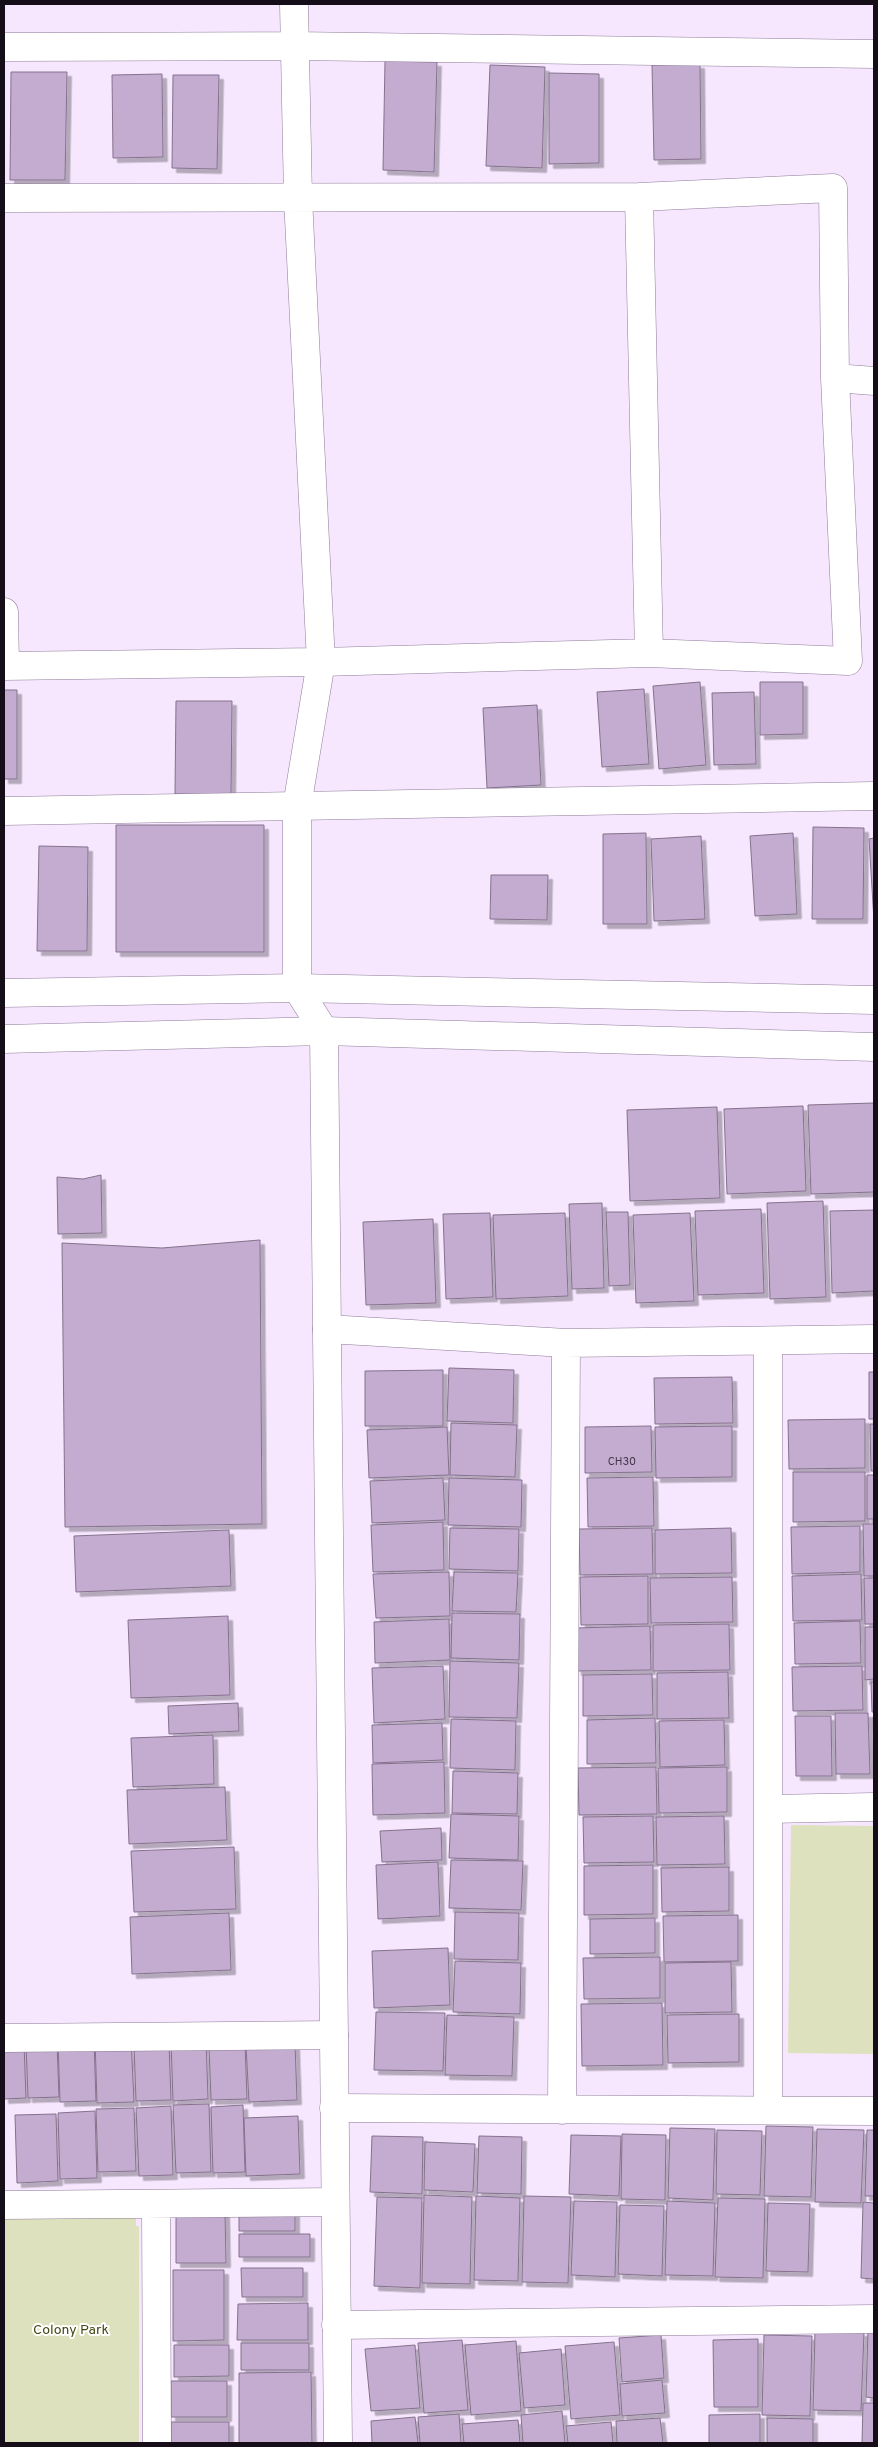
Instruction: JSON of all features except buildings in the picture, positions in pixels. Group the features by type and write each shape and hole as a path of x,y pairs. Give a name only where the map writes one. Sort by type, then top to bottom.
{"street":[{"path":"294,4 298,198 320,662 298,806 297,988 324,1031 338,2443"},
{"path":"4,47 294,46 874,54"},
{"path":"4,198 639,197 833,188 835,378 848,661 649,653 320,662 4,666 4,612"},
{"path":"639,197 649,653"},
{"path":"835,378 874,381"},
{"path":"4,811 874,796"},
{"path":"4,993 297,988 874,1000"},
{"path":"4,1039 324,1031 874,1048"},
{"path":"327,1329 566,1343 768,1342 874,1339"},
{"path":"768,1342 768,2110"},
{"path":"562,2110 566,1343"},
{"path":"768,1809 874,1807"},
{"path":"4,2038 334,2035"},
{"path":"334,2108 874,2111"},
{"path":"4,2205 336,2202"},
{"path":"156,2204 157,2443"},
{"path":"336,2325 874,2319"}],"green space":[{"path":"791,1825 874,1826 874,2054 788,2053"},
{"name":"Colony Park","path":"136,2216 136,2226 139,2226 139,2443 4,2443 4,2217"}]}
